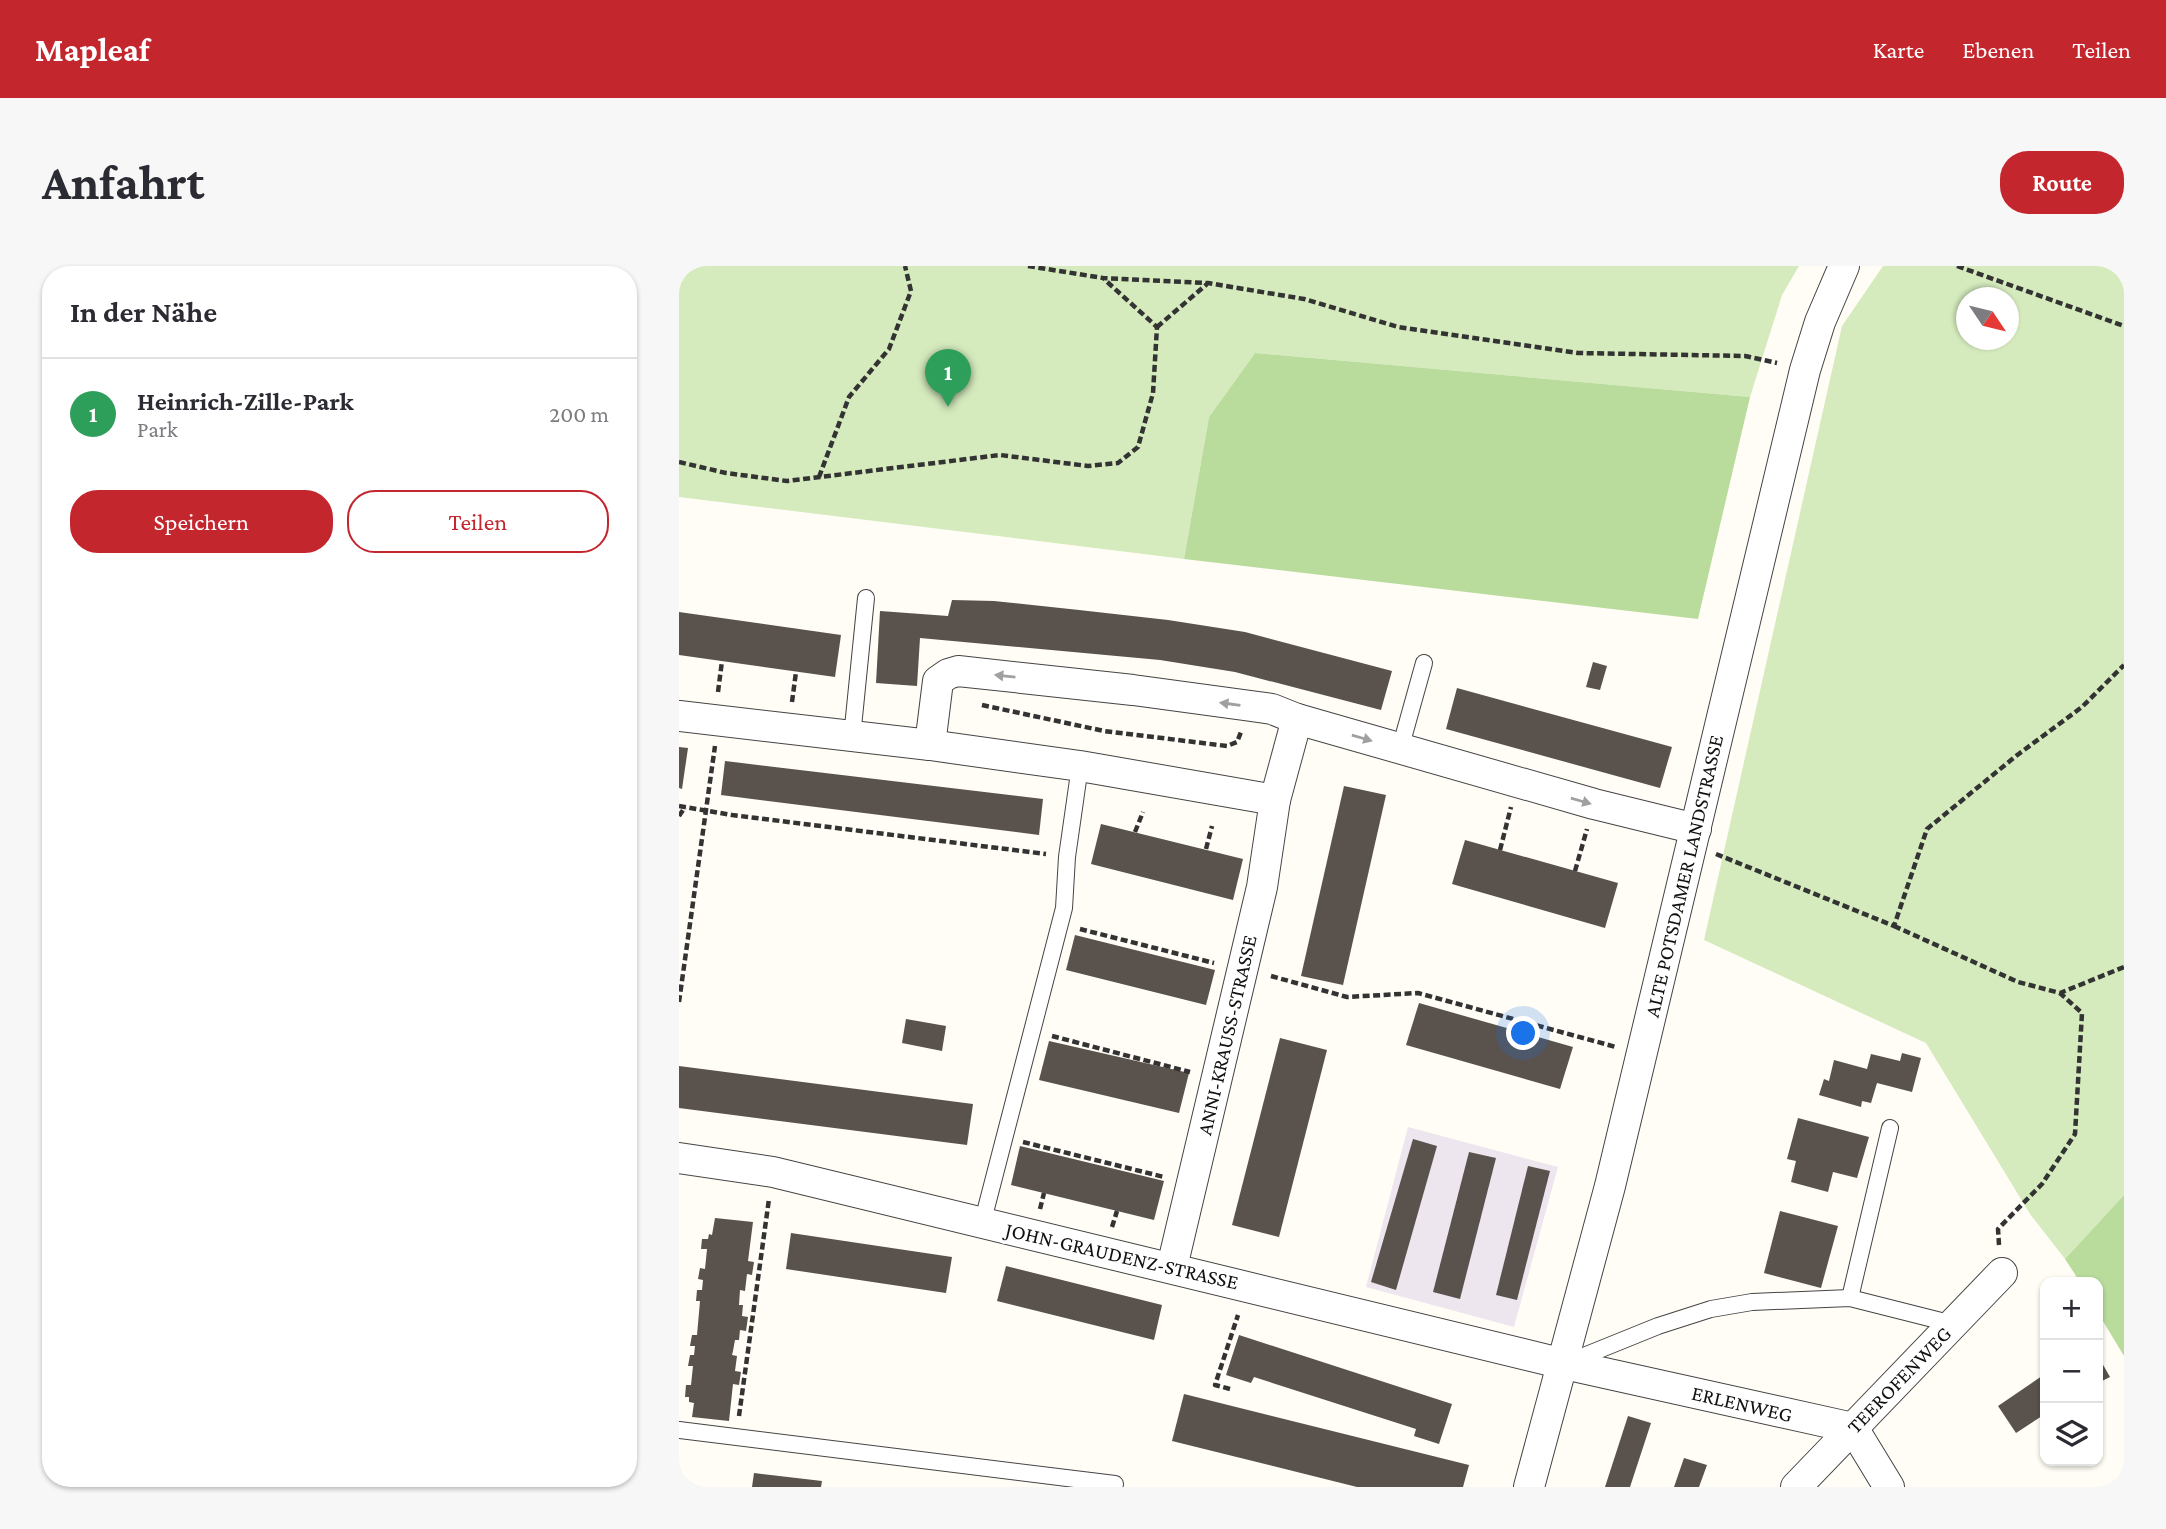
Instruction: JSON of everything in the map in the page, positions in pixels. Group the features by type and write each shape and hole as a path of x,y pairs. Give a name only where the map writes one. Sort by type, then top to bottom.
{"street":[{"name":"ALTE POTSDAMER LANDSTRASSE","path":"1529,1487 1610,1186 1805,370 1820,322 1844,266"},
{"path":"930,745 938,681 958,671 1133,690 1272,709 1297,719 1594,804 1694,837"},
{"path":"679,716 717,708 852,737 1080,766 1275,800"},
{"name":"ANNI-KRAUSS-STRASSE","path":"1173,1267 1230,966 1262,887 1275,800 1297,719"},
{"name":"JOHN-GRAUDENZ-STRASSE","path":"679,1158 773,1172 1564,1364"},
{"name":"TEEROFENWEG","path":"1796,1487 2002,1273"},
{"name":"ERLENWEG","path":"1564,1364 1853,1429"},
{"path":"1853,1429 1889,1487"}],"lane":[{"path":"852,737 866,598"},
{"path":"1400,749 1424,663"},
{"path":"982,1224 1065,908 1067,857 1080,766"},
{"path":"1850,1298 1890,1128"},
{"path":"1564,1364 1658,1326 1711,1309 1752,1302 1850,1298 1953,1324"},
{"path":"679,1430 1115,1484"}],"path":[{"path":"819,477 849,397 889,349 911,291 905,266"},
{"path":"1028,266 1103,278 1208,283 1304,299 1398,327 1578,353 1745,356 1805,370"},
{"path":"1957,266 2124,326"},
{"path":"1103,278 1157,327"},
{"path":"679,461 726,473 787,481 1000,455 1089,466 1118,463 1138,447 1146,420 1153,393 1157,327 1208,283"},
{"path":"679,1002 708,809 722,661"},
{"path":"1894,926 1927,829 2016,756 2082,707 2124,665"},
{"path":"792,704 796,672"},
{"path":"937,695 1104,731 1227,746 1237,743 1251,706"},
{"path":"1500,850 1517,783"},
{"path":"1575,871 1594,804"},
{"path":"679,816 682,806 732,815 1067,857"},
{"path":"1135,832 1143,812"},
{"path":"1206,849 1212,827"},
{"path":"1694,837 2018,982 2060,993 2082,1013 2075,1134 2042,1184 1998,1229 2002,1273"},
{"path":"1060,925 1347,997 1418,993 1642,1054"},
{"path":"1111,944 1112,937"},
{"path":"1181,962 1183,955"},
{"path":"2060,993 2124,967"},
{"path":"1033,1031 1191,1072"},
{"path":"1005,1137 1165,1177"},
{"path":"737,1438 773,1172"},
{"path":"1039,1212 1044,1193"},
{"path":"1111,1230 1117,1211"},
{"path":"1230,1389 1215,1385 1240,1311"}],"shaded area":[{"path":"1408,1127 1558,1167 1514,1327 1366,1287"}],"green space":[{"path":"679,266 1799,266 1782,295 1750,397 1255,353 1209,417 1184,559 679,497"},
{"path":"1883,266 2124,266 2124,1195 2065,1259 2030,1214 1926,1043 1704,940 1842,326"},
{"path":"1255,353 1750,397 1698,619 1184,559 1209,417"},
{"path":"2124,1195 2124,1356 2103,1321 2103,1277 2077,1277 2065,1259"}],"building":[{"path":"952,600 994,601 1079,610 1245,632 1392,671 1381,710 1235,672 1160,660 920,638 917,686 876,683 880,611 948,616"},
{"path":"679,612 841,635 835,677 679,655"},
{"path":"1593,662 1607,666 1600,690 1586,687"},
{"path":"1457,688 1672,747 1660,788 1446,729"},
{"path":"679,747 688,748 682,789 679,788"},
{"path":"725,761 1043,799 1039,835 721,795"},
{"path":"1344,786 1386,795 1343,985 1301,976"},
{"path":"1101,824 1243,859 1233,900 1091,864"},
{"path":"1465,840 1618,883 1605,928 1452,884"},
{"path":"1075,935 1215,970 1206,1005 1066,970"},
{"path":"1419,1003 1573,1047 1560,1089 1406,1045"},
{"path":"906,1019 946,1026 942,1051 902,1043"},
{"path":"1280,1038 1327,1050 1279,1237 1232,1225"},
{"path":"1049,1041 1189,1073 1179,1113 1039,1080"},
{"path":"1902,1053 1921,1058 1912,1092 1877,1083 1871,1103 1862,1101 1861,1107 1819,1095 1824,1079 1829,1081 1834,1060 1867,1069 1871,1054 1900,1061"},
{"path":"679,1066 973,1104 967,1145 679,1108"},
{"path":"1798,1118 1869,1137 1857,1178 1833,1172 1828,1192 1791,1182 1796,1161 1787,1159"},
{"path":"1413,1139 1437,1146 1396,1290 1371,1282"},
{"path":"1020,1146 1164,1181 1154,1220 1011,1185"},
{"path":"1469,1152 1496,1158 1460,1299 1433,1292"},
{"path":"1528,1166 1550,1171 1517,1300 1496,1295"},
{"path":"1780,1211 1838,1226 1821,1288 1764,1273"},
{"path":"715,1218 753,1222 748,1261 754,1262 752,1275 747,1274 745,1291 740,1290 739,1305 743,1305 742,1316 748,1317 746,1331 740,1330 732,1355 737,1356 735,1371 741,1372 739,1385 733,1384 729,1421 692,1417 694,1403 689,1402 689,1397 685,1397 686,1385 691,1385 693,1366 688,1366 690,1355 694,1355 695,1346 690,1346 692,1335 697,1335 700,1301 696,1301 697,1290 702,1290 703,1280 698,1279 700,1268 705,1269 707,1249 701,1249 702,1239 708,1239 709,1234 712,1235"},
{"path":"791,1233 952,1257 946,1293 786,1269"},
{"path":"1006,1266 1162,1305 1154,1340 997,1301"},
{"path":"1239,1335 1452,1404 1439,1444 1414,1436 1416,1429 1254,1377 1251,1383 1226,1375"},
{"path":"2103,1365 2110,1377 2103,1380"},
{"path":"2040,1377 2040,1417 2016,1433 1998,1406"},
{"path":"1184,1394 1469,1465 1463,1487 1357,1487 1172,1441"},
{"path":"1628,1416 1651,1423 1630,1487 1605,1487"},
{"path":"1684,1458 1707,1465 1699,1487 1674,1487"},
{"path":"754,1473 822,1481 821,1487 752,1487"}],"place":[{"name":"Heinrich-Zille-Park","path":"948,407"}]}
